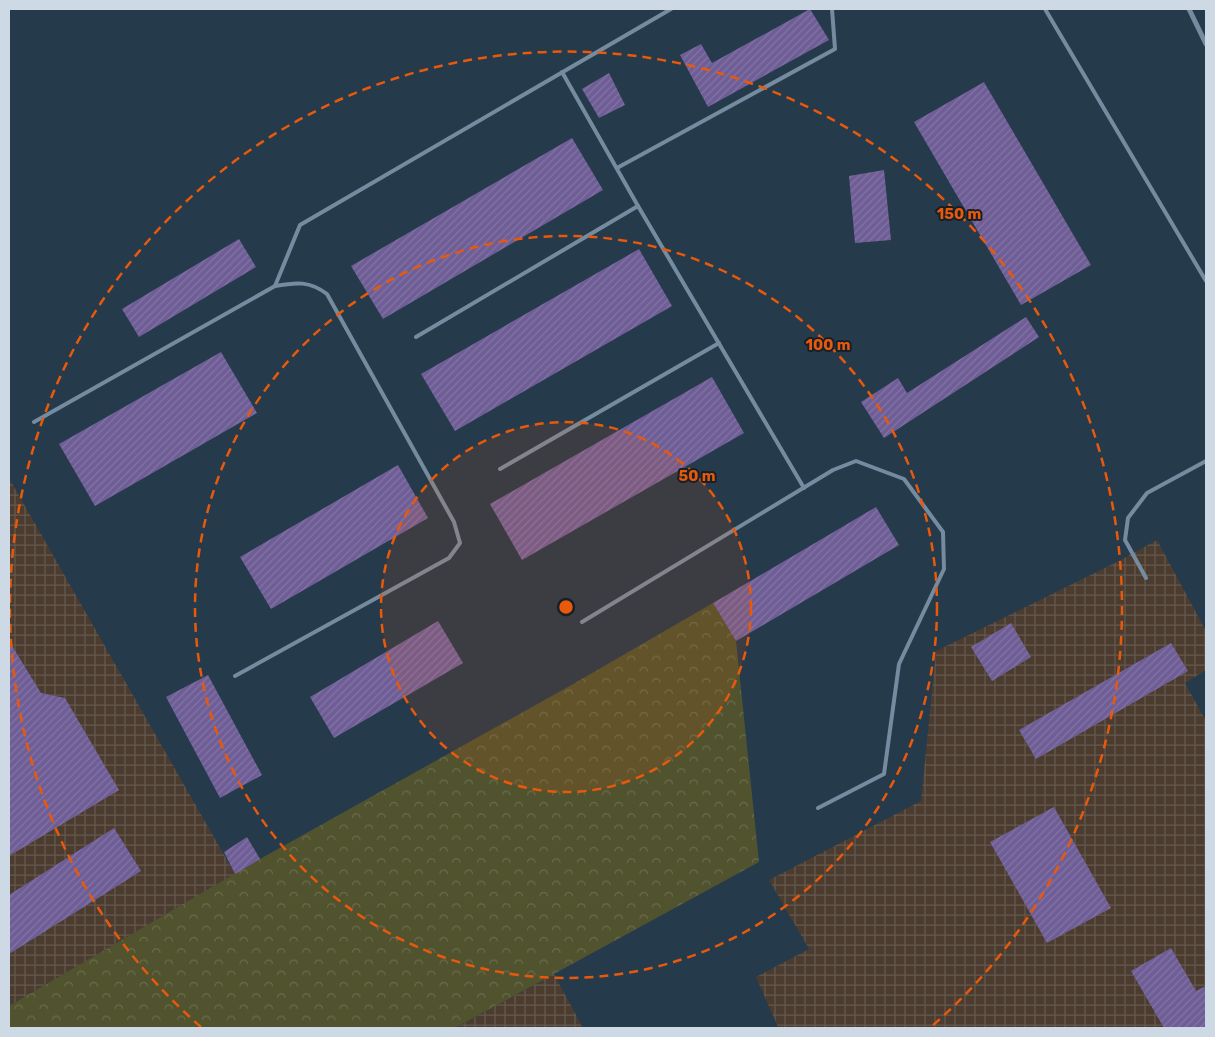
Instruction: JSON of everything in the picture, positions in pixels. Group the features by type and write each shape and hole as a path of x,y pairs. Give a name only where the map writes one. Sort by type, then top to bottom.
{"street":[{"path":"1188,9 1206,44"}],"lane":[{"path":"275,286 300,225 671,9"},
{"path":"617,168 835,49 832,9"},
{"path":"1045,9 1206,280"},
{"path":"562,72 638,206 804,488"},
{"path":"416,336 638,206"},
{"path":"34,422 275,286 292,282 316,285 327,294 454,522 460,543 449,558 235,676"},
{"path":"500,470 719,343"},
{"path":"582,622 834,470 856,461 904,479 943,532 944,569 899,664 884,774 818,808"},
{"path":"1146,578 1125,540 1128,518 1147,493 1206,461"}],"shaded area":[{"path":"9,478 235,874 9,1006"},
{"path":"1157,540 1206,631 1206,670 1185,683 1206,721 1206,1028 776,1028 778,1027 756,977 809,949 769,880 921,801 936,651 1119,561"},
{"path":"554,974 583,1028 455,1028"}],"green space":[{"path":"713,603 736,641 759,862 455,1028 9,1028 9,1006 260,859 575,683"}],"building":[{"path":"810,9 829,40 708,107 680,55 701,44 712,63"},
{"path":"609,73 625,105 599,118 582,89"},
{"path":"984,82 1091,265 1021,305 914,122"},
{"path":"572,138 603,190 383,319 351,266"},
{"path":"884,170 891,240 855,243 849,176"},
{"path":"239,239 256,267 139,337 122,309"},
{"path":"639,249 672,306 455,431 421,374"},
{"path":"1026,317 1039,337 884,438 861,402 898,378 907,393"},
{"path":"221,352 257,413 95,506 59,444"},
{"path":"712,377 744,433 522,560 490,504"},
{"path":"398,465 428,518 271,609 240,557"},
{"path":"876,507 899,545 736,641 713,603"},
{"path":"438,621 463,663 334,738 310,697"},
{"path":"1011,623 1031,657 992,681 971,647"},
{"path":"9,641 41,693 65,698 119,790 9,856"},
{"path":"1171,643 1188,671 1036,759 1019,730"},
{"path":"208,675 262,775 220,798 166,697"},
{"path":"1054,807 1111,908 1047,943 990,842"},
{"path":"114,828 141,871 9,954 9,895"},
{"path":"247,837 260,859 235,874 224,852"},
{"path":"1171,948 1196,991 1206,986 1206,1028 1164,1028 1131,971"}]}
